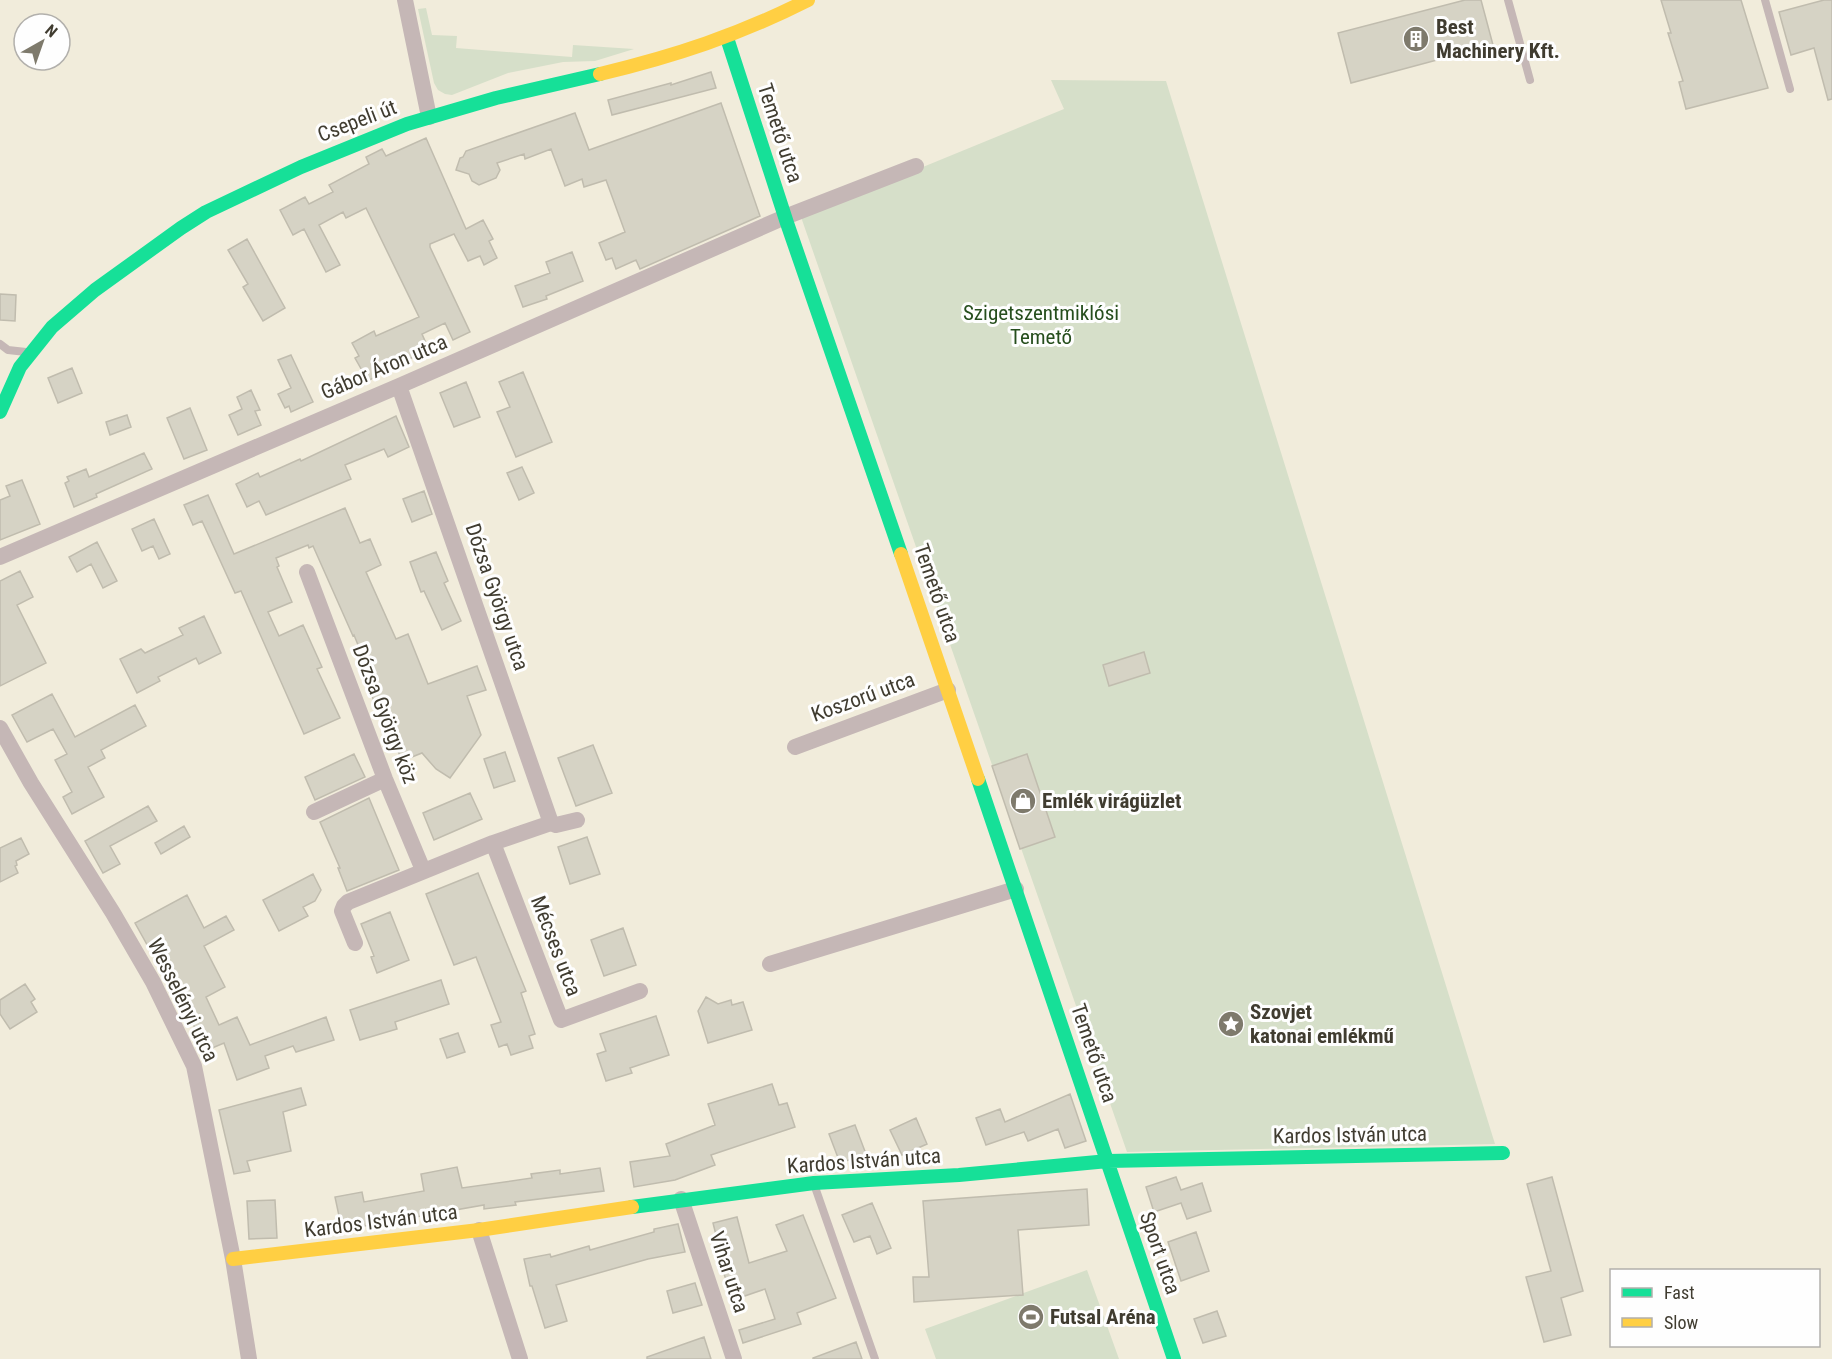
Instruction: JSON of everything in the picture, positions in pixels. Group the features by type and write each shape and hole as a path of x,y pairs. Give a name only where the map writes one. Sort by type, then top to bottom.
{"street":[{"path":"405,0 429,117"},
{"name":"Csepeli út","path":"0,412 18,370 46,333 118,273 195,218 332,153 383,132 486,101 630,68 727,38 774,18 808,0"},
{"name":"Temető utca","path":"727,38 785,217 1108,1161"},
{"name":"Gábor Áron utca","path":"0,557 785,217 916,166"},
{"name":"Dózsa György utca","path":"399,386 551,823"},
{"name":"Dózsa György köz","path":"307,572 385,779 423,870"},
{"name":"Koszorú utca","path":"795,747 948,690"},
{"name":"Wesselényi utca","path":"0,728 31,783 113,913 153,982 194,1066 233,1259 249,1359"},
{"path":"314,812 385,779"},
{"path":"355,942 342,911 344,906 423,870 493,843 551,823 556,825 577,820"},
{"name":"Mécses utca","path":"493,843 561,1020 640,992"},
{"path":"770,964 1016,889"},
{"name":"Kardos István utca","path":"233,1259 479,1230 681,1199 814,1183 959,1175 1108,1161 1503,1153"},
{"name":"Sport utca","path":"1108,1161 1174,1359"},
{"name":"Vihar utca","path":"681,1199 734,1359"},
{"path":"479,1230 520,1359"}],"lane":[{"path":"1508,0 1530,80"},
{"path":"1765,0 1790,89"},
{"path":"0,344 8,350 30,353"},
{"path":"814,1183 875,1359"}],"green space":[{"path":"426,8 432,35 457,36 456,48 572,57 573,45 634,49 595,61 563,62 508,73 452,95 445,94 438,90 434,83 418,9"},
{"name":"Szigetszentmiklósi Temető","path":"1051,80 1166,81 1495,1144 1127,1152 801,217 1064,109"},
{"name":"Futsal Aréna","path":"1087,1270 1119,1359 936,1359 925,1329"}],"building":[{"name":"Best Machinery Kft.","path":"1465,0 1481,0 1493,45 1351,83 1338,33"},
{"path":"1661,0 1741,0 1768,88 1686,109 1679,82 1683,81 1668,33 1671,33"},
{"path":"1832,0 1832,99 1828,100 1814,48 1791,55 1779,12"},
{"path":"711,72 716,88 612,115 608,100 671,83 671,85"},
{"path":"721,103 760,216 640,269 636,260 616,269 612,258 606,260 599,243 625,232 606,180 584,187 582,179 565,186 551,149 525,159 524,154 497,163 500,170 496,178 479,185 472,181 469,174 456,170 460,158 466,151 575,113 589,150"},
{"path":"426,138 466,229 483,220 493,239 489,241 497,258 484,265 480,256 468,261 454,234 430,244 470,332 453,340 445,323 422,334 429,350 368,381 355,358 359,356 352,343 374,331 376,336 419,317 366,208 346,218 343,212 319,225 340,265 326,272 304,229 293,235 280,210 305,197 309,204 333,192 329,185 369,164 366,157 382,149 386,156"},
{"path":"247,239 285,308 263,321 243,287 248,284 228,250"},
{"path":"572,252 583,281 546,296 547,299 523,307 515,286 550,273 546,262"},
{"path":"0,294 16,295 15,321 0,320"},
{"path":"291,355 313,402 291,412 289,406 285,408 278,394 291,388 278,360"},
{"path":"72,368 82,393 58,403 48,378"},
{"path":"523,372 552,442 516,457 497,412 510,407 499,382"},
{"path":"466,382 480,417 454,427 440,393"},
{"path":"251,390 260,410 255,411 261,425 238,435 229,415 242,409 237,397"},
{"path":"190,408 207,450 184,459 167,418"},
{"path":"127,415 131,427 110,435 106,422"},
{"path":"396,416 409,447 388,457 384,449 345,465 351,479 266,515 259,501 247,507 236,484 258,473 260,477 300,459 301,461"},
{"path":"144,453 152,469 96,494 97,497 74,507 65,483 69,481 67,477 86,469 89,477"},
{"path":"522,467 534,493 519,500 507,473"},
{"path":"22,480 40,524 0,540 0,500 10,496 6,486"},
{"path":"424,491 432,514 412,522 403,499"},
{"path":"208,495 234,554 345,508 360,543 370,539 381,565 366,572 396,639 408,634 428,684 477,666 486,690 467,696 481,735 450,778 436,769 422,753 402,761 385,718 382,719 371,694 377,692 354,635 313,546 309,548 308,545 276,558 279,566 277,567 292,602 268,612 279,636 303,625 322,667 317,669 340,718 304,734 241,591 235,593 202,521 193,525 184,505"},
{"path":"154,519 170,554 159,559 153,546 142,551 132,529"},
{"path":"97,542 117,581 103,588 91,564 77,572 69,557"},
{"path":"436,552 448,581 444,583 461,621 442,630 424,591 421,592 410,562"},
{"path":"20,571 33,597 17,605 46,663 0,686 0,581"},
{"path":"204,616 221,653 199,664 196,658 158,677 160,681 137,693 120,659 141,649 145,653 183,635 179,628"},
{"path":"1144,652 1150,673 1109,686 1103,665"},
{"path":"52,694 75,737 135,705 146,726 101,750 105,758 88,767 104,797 72,814 63,797 72,792 55,760 67,754 53,729 27,742 12,715"},
{"path":"593,745 612,793 576,806 558,758"},
{"path":"505,752 515,781 494,788 484,759"},
{"path":"354,754 365,777 315,800 305,777"},
{"name":"Emlék virágüzlet","path":"1027,754 1055,837 1020,849 992,766"},
{"path":"470,793 482,819 434,840 423,813"},
{"path":"369,798 399,870 347,891 338,868 340,868 320,822"},
{"path":"148,806 157,821 110,846 120,864 103,873 85,841"},
{"path":"184,826 190,837 161,854 155,843"},
{"path":"587,837 600,874 570,884 558,847"},
{"path":"21,838 29,854 16,861 15,866 18,873 0,882 0,848"},
{"path":"478,873 526,991 521,993 535,1034 529,1036 533,1048 511,1055 507,1044 499,1047 491,1025 501,1022 476,957 454,965 426,894"},
{"path":"313,874 321,890 315,901 303,907 308,916 279,931 263,900"},
{"path":"187,895 204,928 226,916 234,930 204,946 225,987 206,997 219,1025 237,1017 250,1045 326,1017 334,1040 296,1052 293,1046 265,1056 269,1068 237,1080 224,1043 205,1051 186,1008 183,1009 135,923"},
{"path":"390,912 409,960 377,973 371,957 374,956 361,924"},
{"path":"623,928 636,965 604,976 591,940"},
{"path":"441,980 449,1004 395,1022 397,1029 360,1040 350,1010"},
{"path":"25,984 35,999 31,1002 37,1012 10,1029 0,1014 0,1000"},
{"path":"706,997 718,1004 731,1000 732,1005 743,1002 752,1030 708,1043 698,1011"},
{"path":"656,1016 669,1055 630,1068 632,1073 606,1081 597,1054 606,1051 600,1034"},
{"path":"458,1033 465,1052 447,1058 440,1039"},
{"path":"772,1084 779,1105 787,1103 795,1127 711,1155 715,1165 675,1180 634,1187 630,1162 670,1156 666,1144 715,1125 708,1104"},
{"path":"301,1088 306,1105 283,1112 291,1151 247,1161 250,1171 234,1174 219,1110"},
{"path":"1070,1094 1086,1141 1065,1148 1058,1129 1028,1141 1024,1132 986,1145 976,1118 1000,1109 1005,1122"},
{"path":"916,1118 927,1144 902,1155 890,1130"},
{"path":"855,1125 866,1154 840,1163 829,1134"},
{"path":"457,1167 462,1188 532,1178 531,1174 560,1170 560,1174 600,1168 604,1191 515,1202 516,1205 484,1209 484,1205 342,1230 335,1197 362,1192 364,1202 424,1191 421,1174"},
{"path":"1176,1177 1181,1190 1202,1183 1211,1211 1187,1219 1181,1203 1154,1212 1146,1187"},
{"path":"1552,1177 1583,1291 1561,1298 1571,1335 1544,1342 1526,1277 1551,1271 1527,1184"},
{"path":"1087,1189 1089,1225 1018,1230 1023,1295 914,1302 913,1277 929,1277 923,1201"},
{"path":"275,1200 277,1238 249,1239 247,1201"},
{"path":"872,1203 891,1248 877,1254 870,1236 854,1242 842,1215"},
{"path":"803,1215 836,1298 797,1313 801,1324 743,1343 739,1330 775,1319 765,1289 733,1300 723,1271 725,1271 713,1223 737,1217 749,1263 787,1251 776,1225"},
{"path":"678,1224 685,1252 648,1259 556,1285 567,1321 545,1328 532,1286 530,1286 524,1259 550,1254 551,1257 589,1246 590,1250 654,1232 654,1229"},
{"path":"1196,1232 1209,1271 1181,1281 1168,1242"},
{"path":"695,1283 702,1305 673,1313 667,1291"},
{"path":"1217,1311 1226,1336 1203,1343 1194,1319"},
{"path":"704,1337 711,1359 647,1359 647,1357"},
{"path":"856,1342 862,1359 813,1359 813,1358"}],"traffic: fast":[{"path":"727,38 787,223 901,554"},
{"path":"0,412 20,367 52,327 95,290 206,212 301,167 407,124 496,98 600,74"},
{"path":"978,779 1174,1359"},
{"path":"632,1207 814,1183 959,1175 1108,1161 1503,1153"}],"traffic: slow":[{"path":"600,74 706,43 757,24 808,0"},
{"path":"901,554 978,779"},
{"path":"233,1259 479,1230 632,1207"}],"place":[{"name":"Best Machinery Kft.","path":"1416,39"},
{"name":"Emlék virágüzlet","path":"1023,801"},
{"name":"Szovjet katonai emlékmű","path":"1231,1024"},
{"name":"Futsal Aréna","path":"1031,1317"}]}
